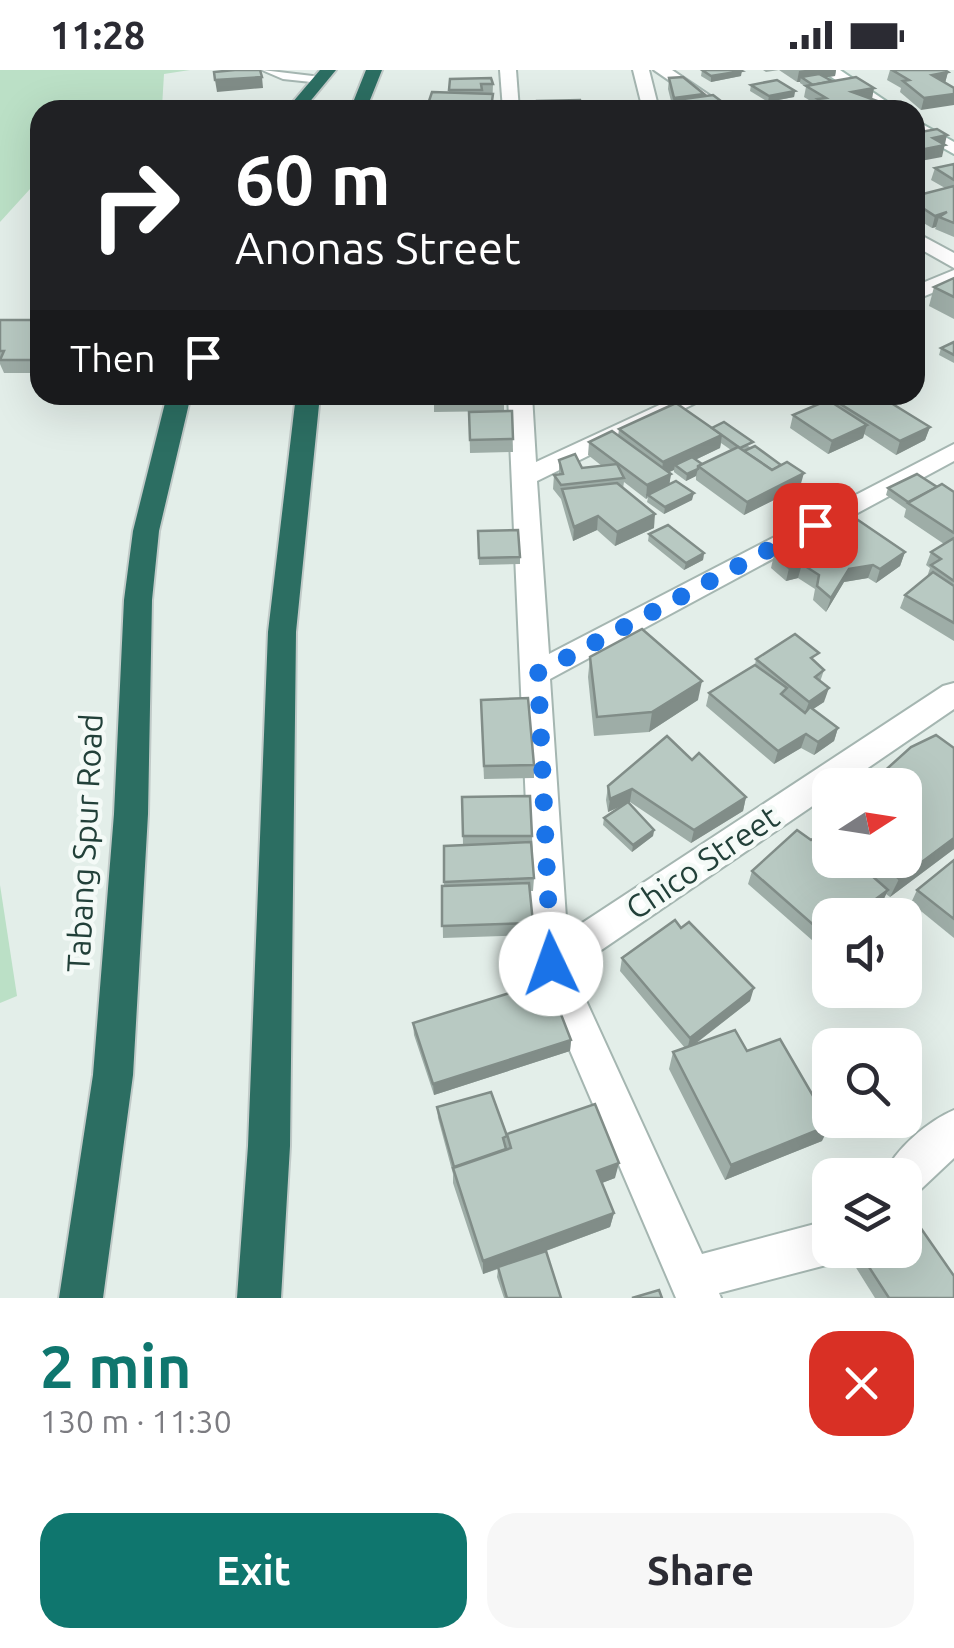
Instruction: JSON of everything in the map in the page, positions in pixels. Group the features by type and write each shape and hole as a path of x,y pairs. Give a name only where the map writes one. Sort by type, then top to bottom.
{"highway":[{"path":"362,100 374,70"},
{"path":"303,100 325,75"},
{"name":"Tabang Spur Road","path":"81,1298 113,1076 130,814 138,600 146,531 177,405"},
{"path":"259,1298 269,1146 282,632 307,405"}],"street":[{"path":"508,70 510,100"},
{"path":"641,70 648,100"},
{"path":"662,70 707,100"},
{"path":"829,70 876,100"},
{"path":"925,131 952,147"},
{"path":"925,244 954,262"},
{"path":"925,289 954,276"},
{"path":"521,405 551,964 695,1288 812,1248"},
{"path":"525,477 679,405"},
{"path":"538,673 954,451"},
{"name":"Chico Street","path":"551,964 954,694"},
{"path":"922,1159 954,1130"}],"lane":[{"path":"268,70 283,76 325,75"}],"green space":[{"path":"0,70 190,70 164,74 162,100 30,100 30,189 0,222"},
{"path":"0,885 17,996 0,1003"}],"building":[{"path":"260,70 262,77 215,80 214,72"},
{"path":"702,70 740,70 742,71 711,76"},
{"path":"892,70 945,70 948,72 932,75 954,88 954,94 924,98 903,81 909,80"},
{"path":"819,74 832,81 813,85 801,77"},
{"path":"683,77 704,94 674,98 669,78"},
{"path":"856,77 874,88 852,92 874,100 820,100 826,98 806,86"},
{"path":"491,78 493,84 481,84 482,90 449,90 450,79"},
{"path":"777,80 795,91 769,96 751,85"},
{"path":"432,92 493,94 492,100 429,100"},
{"path":"713,95 720,100 676,100"},
{"path":"937,129 947,135 933,138 945,145 925,149 925,131"},
{"path":"954,164 954,180 935,168"},
{"path":"954,186 954,223 939,217 947,212 935,216 925,210 925,193"},
{"path":"954,278 954,297 934,287"},
{"path":"0,320 30,320 30,360 0,360 4,351 0,351"},
{"path":"954,342 954,355 941,348"},
{"path":"679,405 722,435 663,462 619,429"},
{"path":"816,405 836,405 867,425 832,441 793,415"},
{"path":"842,405 894,405 930,427 900,441"},
{"path":"512,411 513,439 470,440 469,412"},
{"path":"724,422 753,442 740,448 712,428"},
{"path":"612,431 671,474 647,485 589,442"},
{"path":"755,446 781,465 772,470 744,451"},
{"path":"738,447 772,470 787,462 804,473 747,502 698,466"},
{"path":"575,454 582,468 617,464 624,478 561,485 554,475 563,474 559,460"},
{"path":"692,457 702,464 698,469 687,474 675,465"},
{"path":"917,474 937,487 908,502 888,488"},
{"path":"676,481 694,493 665,507 648,495"},
{"path":"617,483 655,514 617,532 598,516 574,527 562,489"},
{"path":"942,484 954,492 954,533 908,503"},
{"path":"858,520 905,552 880,569 873,565 849,569 831,598 817,586 819,575 802,564 789,568 774,555 802,540 811,547"},
{"path":"668,525 704,553 686,563 649,534"},
{"path":"518,530 520,557 479,558 478,531"},
{"path":"954,538 954,581 931,565 941,559 931,552"},
{"path":"933,572 954,586 954,623 905,595"},
{"path":"642,629 702,681 652,712 597,717 590,657"},
{"path":"795,634 819,653 811,658 824,670 815,677 829,688 809,702 756,659"},
{"path":"755,665 787,688 781,694 805,713 810,707 838,728 818,742 806,734 778,751 709,693"},
{"path":"528,698 534,765 484,766 481,700"},
{"path":"936,735 954,748 954,838 922,862 922,768 888,768 911,747"},
{"path":"667,736 692,760 699,753 746,797 694,830 632,789 610,799 608,786"},
{"path":"530,796 532,836 463,836 462,797"},
{"path":"628,802 654,830 633,845 604,818"},
{"path":"797,830 812,839 812,878 874,878 888,890 877,898 812,898 812,924 752,871"},
{"path":"531,842 534,878 444,882 444,846"},
{"path":"954,860 954,919 917,890"},
{"path":"529,883 533,923 442,926 442,886"},
{"path":"675,920 681,928 689,922 754,988 690,1038 622,958"},
{"path":"548,981 571,1040 433,1084 413,1023"},
{"path":"735,1030 747,1051 780,1039 812,1094 812,1132 731,1165 673,1052"},
{"path":"491,1092 507,1136 503,1138 506,1149 454,1167 437,1107"},
{"path":"595,1104 619,1163 597,1171 614,1213 483,1261 453,1168 511,1148 507,1134"},
{"path":"922,1230 954,1276 954,1298 889,1298 870,1268 922,1268"},
{"path":"546,1251 561,1298 507,1298 498,1267"},
{"path":"659,1290 662,1298 632,1298"}],"route":[{"path":"551,964 538,673 815,525"}]}
